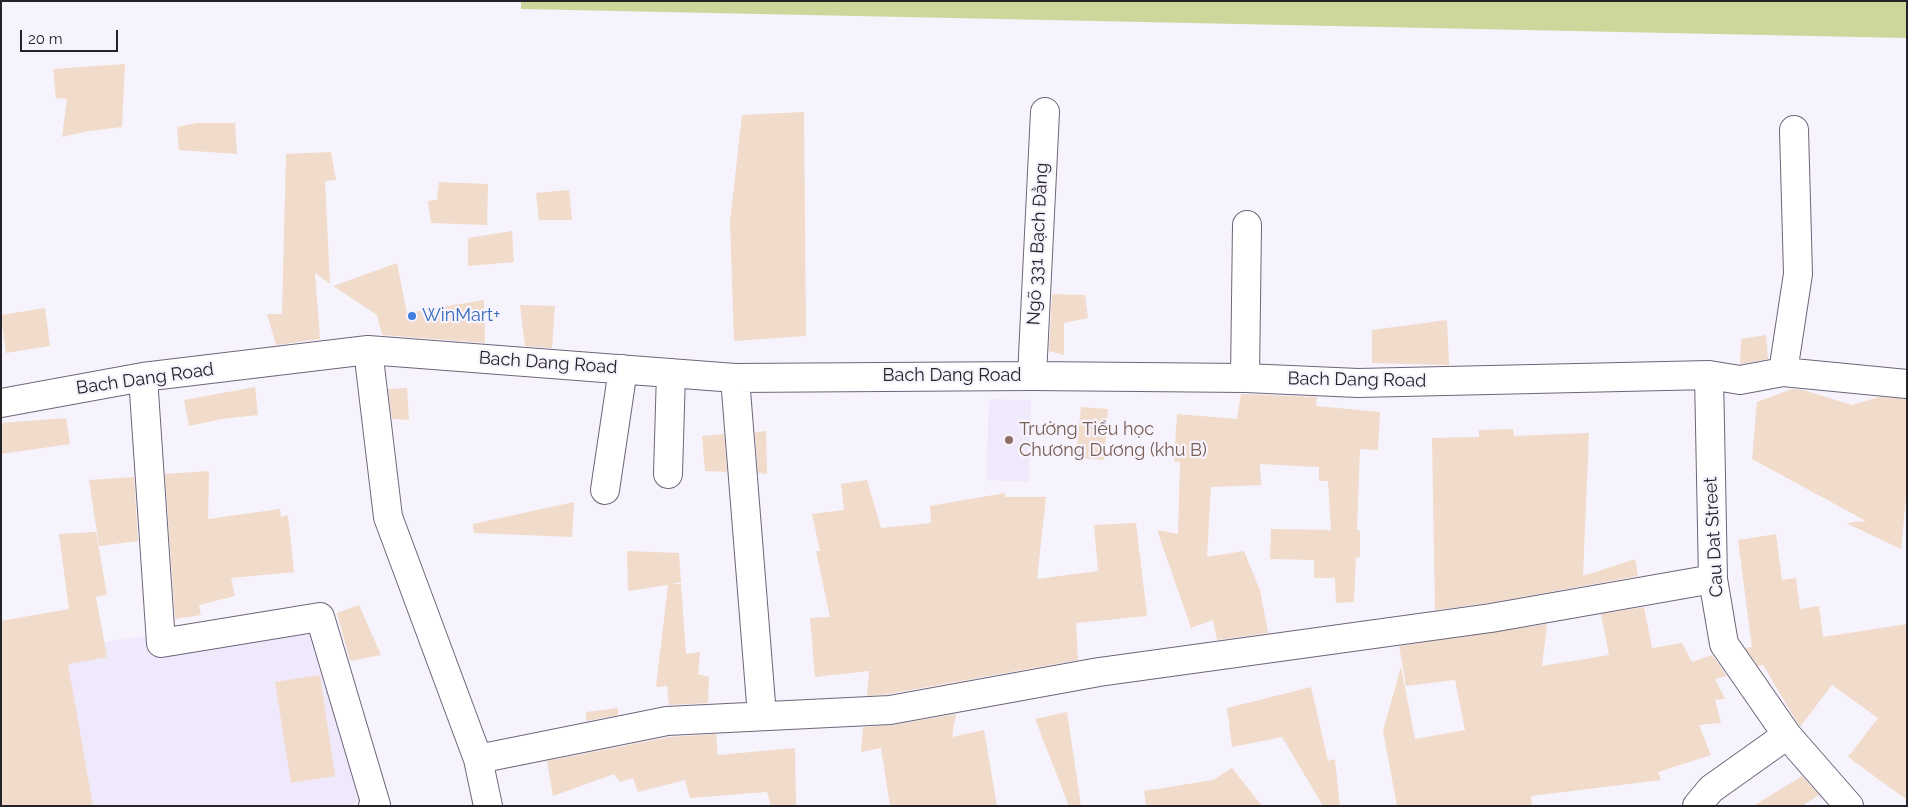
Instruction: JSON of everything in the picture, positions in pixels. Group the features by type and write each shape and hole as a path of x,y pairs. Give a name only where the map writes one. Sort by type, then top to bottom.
{"street":[{"name":"Ngõ 331 Bạch Đằng","path":"1032,376 1045,112"},
{"path":"1783,372 1798,274 1794,130"},
{"path":"1245,378 1247,225"},
{"name":"Bach Dang Road","path":"1,403 143,377 368,350 735,378 1032,376 1245,378 1358,383 1709,375 1740,380 1783,372 1907,384"},
{"path":"368,350 388,517 478,759 488,806"},
{"path":"605,490 623,369"},
{"path":"668,474 671,373"},
{"name":"Cau Dat Street","path":"1709,375 1713,579 1724,644 1786,735 1849,806"},
{"path":"143,377 161,643 320,617 376,805 374,806"},
{"path":"735,378 762,716"},
{"path":"478,759 668,721 890,710 1099,672 1491,618 1713,579"},
{"path":"1697,806 1711,789 1786,735"}],"shaded area":[{"name":"Trường Tiểu học Chương Dương (khu B)","path":"989,399 1031,400 1029,482 986,480"},
{"path":"97,604 104,642 320,612 370,802 343,806 1,806 1,621"}],"green space":[{"path":"521,1 1907,1 1907,38 521,9"}],"building":[{"path":"125,64 122,127 88,131 62,137 67,99 56,98 53,69"},
{"path":"804,112 806,336 734,341 730,222 742,115"},
{"path":"197,123 235,123 237,154 179,150 177,127"},
{"path":"331,152 336,180 325,181 330,284 315,273 320,339 276,345 267,314 282,314 286,154"},
{"path":"439,182 488,184 487,225 431,223 428,201 437,200"},
{"path":"569,190 572,220 539,220 536,193"},
{"path":"512,231 514,262 468,266 468,238"},
{"path":"397,263 407,313 484,300 485,343 382,335 377,315 333,286"},
{"path":"1052,294 1085,295 1088,318 1064,323 1064,355 1049,351"},
{"path":"520,305 555,306 552,348 525,346"},
{"path":"45,308 50,346 6,353 1,315"},
{"path":"1447,320 1449,365 1372,363 1372,330"},
{"path":"1766,335 1768,359 1740,364 1741,339"},
{"path":"255,387 258,415 222,419 189,426 184,400"},
{"path":"407,388 409,420 392,419 388,389"},
{"path":"1792,389 1803,390 1852,405 1879,397 1907,399 1907,488 1901,549 1846,523 1866,521 1752,459 1757,402"},
{"path":"1241,394 1317,397 1316,406 1380,412 1378,450 1360,449 1357,530 1360,530 1360,557 1356,558 1354,602 1336,603 1335,578 1314,578 1314,560 1270,559 1271,529 1331,530 1328,481 1319,481 1319,467 1260,464 1261,485 1211,487 1207,557 1244,551 1260,590 1268,633 1217,640 1213,620 1191,628 1157,530 1178,534 1180,462 1174,461 1177,414 1237,419"},
{"path":"1081,407 1108,409 1104,460 1076,458"},
{"path":"66,418 70,444 1,454 1,423"},
{"path":"1513,429 1514,436 1589,433 1583,576 1635,559 1638,576 1489,603 1435,610 1432,438 1479,437 1479,430"},
{"path":"766,431 767,474 758,473 755,432"},
{"path":"724,434 727,472 705,471 702,436"},
{"path":"209,471 208,519 280,509 281,517 288,515 294,572 231,578 235,596 199,605 201,615 175,619 165,474"},
{"path":"134,477 138,541 99,546 89,480"},
{"path":"867,480 881,528 931,523 930,506 1005,493 1005,497 1046,497 1037,579 1098,571 1094,525 1136,523 1147,616 1076,623 1078,660 888,694 867,696 869,671 815,677 810,618 830,617 816,551 820,551 812,514 844,510 841,484"},
{"path":"574,502 572,537 474,533 473,524"},
{"path":"96,532 107,595 96,597 107,657 68,664 93,806 1,806 1,621 69,609 59,534"},
{"path":"1776,534 1782,580 1796,578 1800,609 1819,606 1823,637 1907,624 1907,800 1848,757 1878,718 1832,685 1800,727 1763,665 1758,666 1745,648 1752,647 1738,540"},
{"path":"627,551 679,553 681,582 672,584 681,584 686,654 700,652 698,674 709,677 708,703 669,705 667,686 656,687 668,585 628,591"},
{"path":"359,605 381,655 350,661 337,613"},
{"path":"1644,607 1652,648 1682,643 1692,662 1712,655 1727,676 1715,679 1725,699 1715,700 1721,723 1699,725 1711,755 1658,772 1661,780 1531,796 1532,806 1397,806 1383,731 1401,667 1415,739 1465,730 1455,680 1406,686 1399,646 1547,624 1542,666 1609,655 1601,614"},
{"path":"320,675 335,776 291,783 275,682"},
{"path":"1311,687 1328,761 1335,759 1340,806 1323,806 1282,737 1232,747 1227,708"},
{"path":"618,708 618,715 586,721 586,712"},
{"path":"1067,712 1081,806 1069,806 1035,719"},
{"path":"956,714 952,737 984,730 997,806 890,806 881,748 861,752 863,727 893,725"},
{"path":"716,734 718,755 795,748 796,806 771,806 767,792 690,798 685,780 638,792 633,778 620,782 614,774 553,796 547,761 669,737"},
{"path":"1232,768 1262,806 1146,806 1144,791 1213,780"},
{"path":"1802,776 1819,795 1802,806 1753,806"}],"place":[{"name":"WinMart+","path":"412,316"},
{"name":"Trường Tiểu học Chương Dương (khu B)","path":"1009,440"}]}
